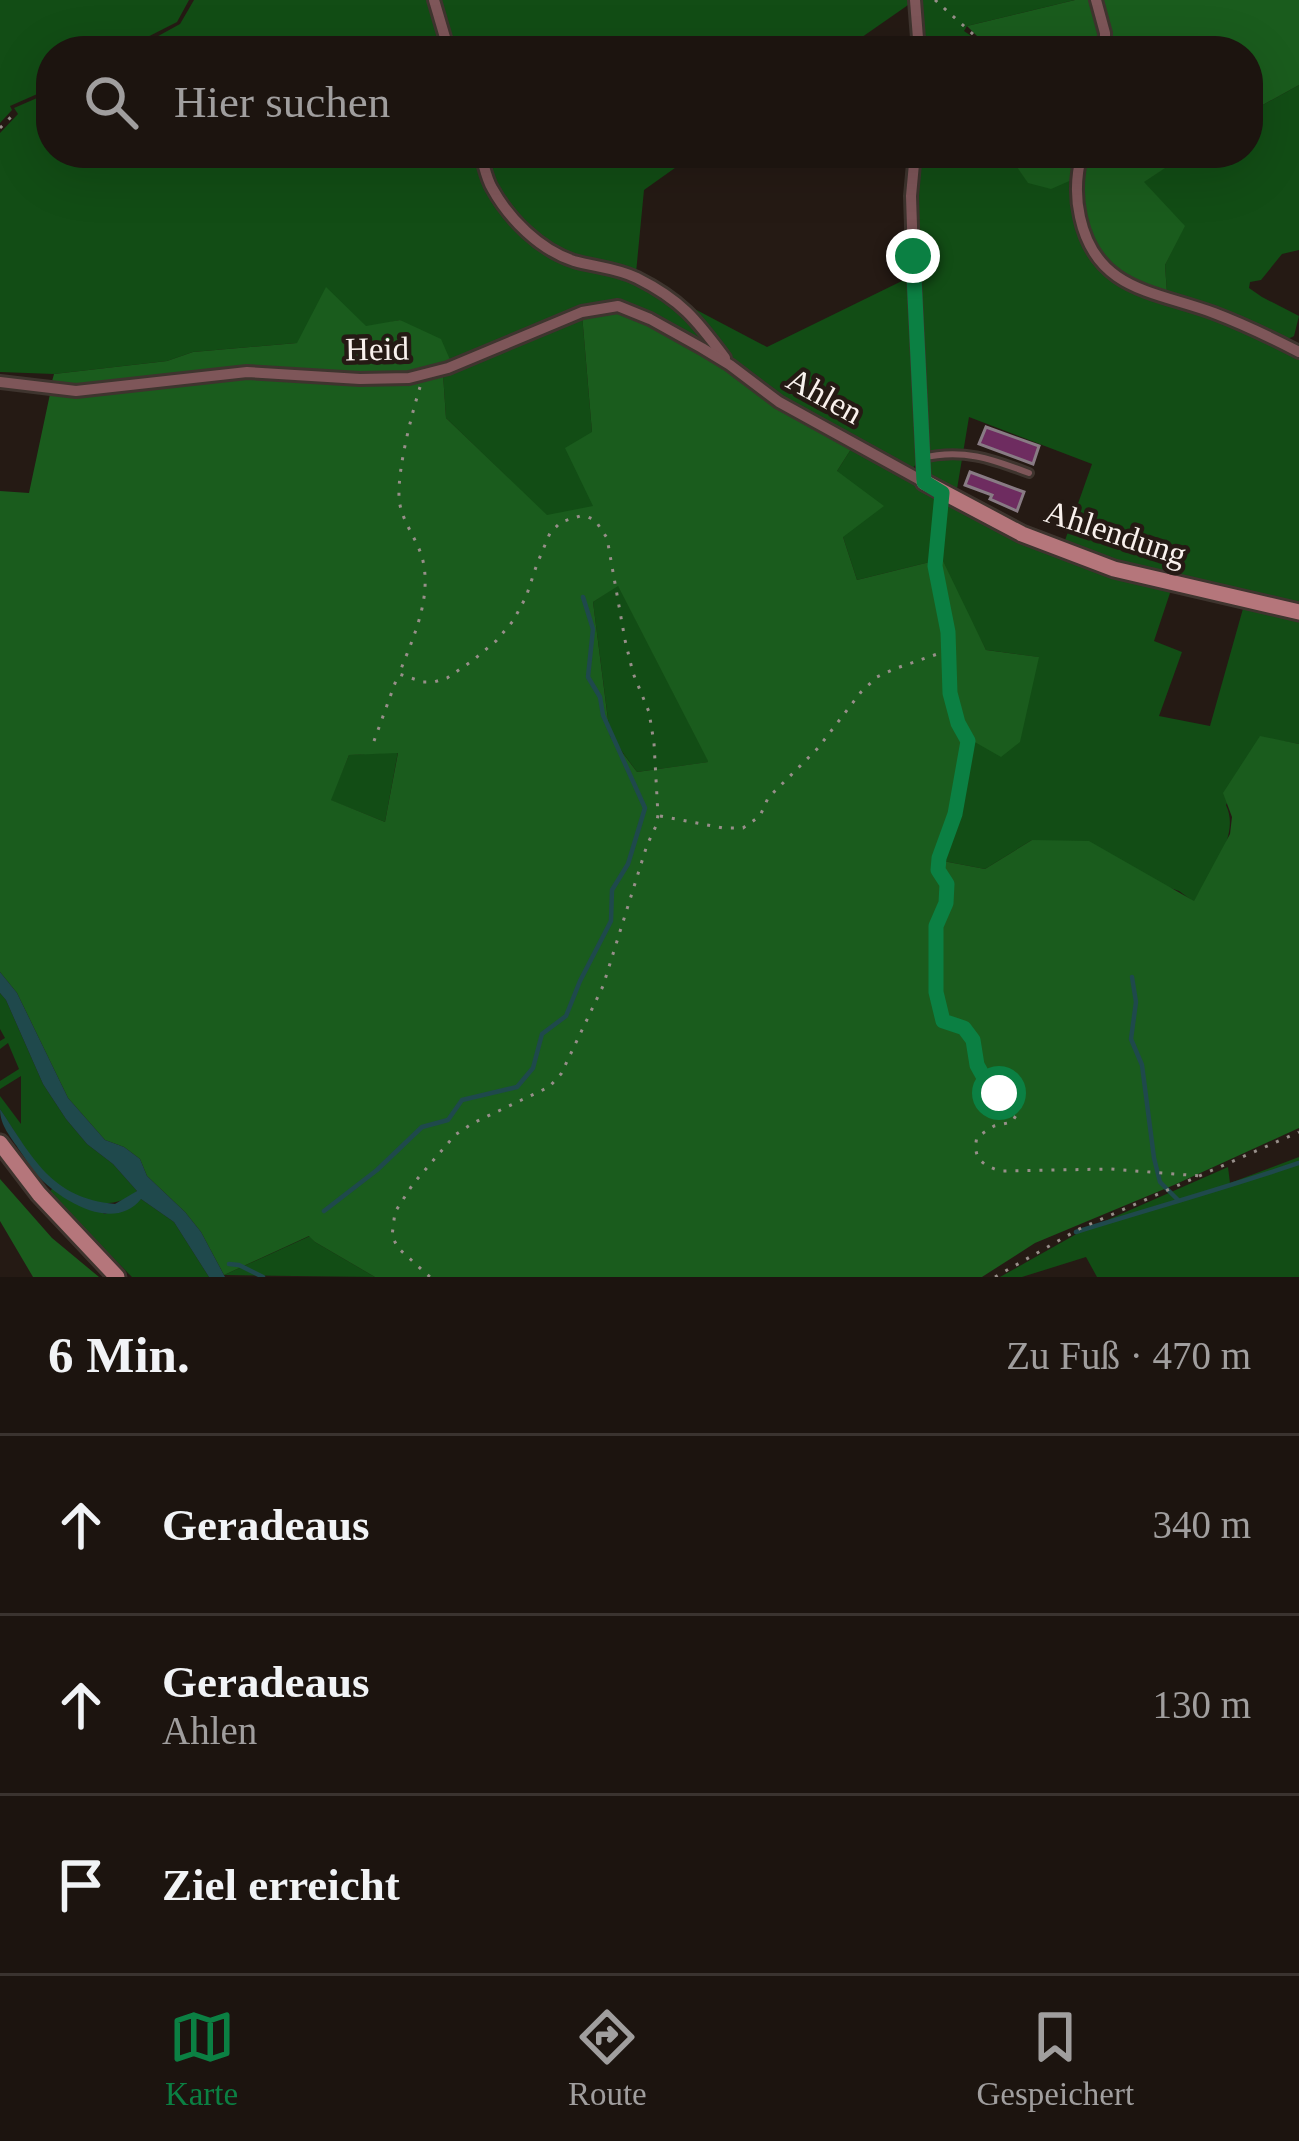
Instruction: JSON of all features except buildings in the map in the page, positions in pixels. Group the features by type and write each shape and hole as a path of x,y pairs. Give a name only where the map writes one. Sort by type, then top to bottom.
{"street":[{"path":"434,0 445,36"},
{"path":"915,0 918,36"},
{"path":"1096,0 1105,36"},
{"path":"485,168 490,186 516,221 550,251 633,276 674,299 697,319 730,365"},
{"name":"Ahlen","path":"914,168 912,236 924,482"},
{"path":"1079,168 1078,207 1084,235 1104,266 1120,280 1214,313 1299,352"},
{"name":"Heid","path":"0,382 76,391 247,372 360,379 423,375 582,311 619,307 650,319 730,365"},
{"name":"Ahlen","path":"730,365 779,402 924,482"},
{"name":"Ahlendung","path":"924,482 1022,534 1114,569 1299,612"},
{"path":"0,1143 39,1194 117,1277"}],"lane":[{"path":"922,458 968,453 1029,473"}],"path":[{"path":"935,0 975,36"},
{"path":"0,128 14,114"},
{"path":"374,741 424,603 423,560 399,496 423,375"},
{"path":"942,493 935,566 946,616 953,710 968,741 955,814 939,858 938,870 947,884 946,903 936,926 936,992 943,1021 964,1028 973,1040 977,1065 987,1083 1017,1102 1018,1112 1012,1122 977,1137 976,1154 983,1166 1000,1172 1111,1169 1201,1176"},
{"path":"399,674 434,682 460,670 513,621 550,533 572,517 596,520 608,538 625,640 653,727 658,815 603,986 561,1074 549,1087 455,1135 395,1212 392,1236 398,1248 430,1277"},
{"path":"658,815 743,828 760,816 768,798 807,761 877,677 948,651"},
{"path":"995,1277 1079,1229 1299,1132"}],"green space":[{"path":"0,0 189,0 177,22 149,36 36,36 36,95 10,106 12,110 0,123"},
{"path":"194,0 428,0 439,36 158,36 180,24"},
{"path":"437,0 911,3 864,36 447,36"},
{"path":"919,0 1075,0 967,26 964,31 971,36 922,36"},
{"path":"1092,0 1101,36 977,36 967,26"},
{"path":"1100,0 1299,0 1299,85 1263,105 1263,36 1107,36"},
{"path":"1299,85 1299,250 1282,254 1249,288 1299,316 1294,336 1284,341 1167,294 1165,265 1184,226 1143,182 1165,168 1263,168 1263,105"},
{"path":"36,98 36,168 480,168 513,226 538,248 652,290 682,310 706,340 702,343 618,303 451,362 400,320 297,343 193,352 167,361 54,374 0,372 0,133 18,114 14,108"},
{"path":"488,168 675,168 644,190 636,273 572,258 540,242 508,208"},
{"path":"918,168 1018,168 1029,183 1074,179 1084,245 1109,277 1144,296 1222,320 1299,357 1299,608 1063,546 1092,464 969,417 957,489 952,493 936,482 925,455"},
{"path":"1018,168 1076,168 1074,179 1051,189 1028,183"},
{"path":"1085,168 1165,168 1144,182 1185,226 1165,265 1167,294 1121,273 1093,243 1085,225"},
{"path":"910,277 913,468 783,398 739,366 689,306 767,347"},
{"path":"326,287 366,326 400,320 441,339 451,362 409,373 257,368 109,384 51,385 54,374 167,361 193,352 297,343"},
{"path":"618,310 693,346 853,446 837,471 884,506 843,537 857,580 942,559 986,650 1039,657 1020,742 1001,757 973,741 960,814 943,861 985,869 1032,840 1089,841 1194,901 1230,834 1232,817 1223,793 1260,736 1299,744 1299,1128 1035,1243 982,1277 375,1277 309,1236 224,1275 201,1232 147,1176 140,1159 105,1140 68,1098 17,993 0,972 0,491 29,493 50,394 109,394 235,378 443,374 446,418 547,515 593,506 565,448 592,432 582,314","holes":["618,586 708,761 708,762 637,772 610,736 593,602","398,753 385,822 331,800 349,755"]},
{"path":"582,314 594,507 547,516 446,418 443,374"},
{"path":"853,446 938,497 930,562 857,580 843,537 837,471"},
{"path":"945,501 1171,590 1154,641 1182,652 1159,716 1210,726 1244,605 1299,617 1299,744 1260,737 1226,805 1230,817 1226,842 1194,902 1179,891 1032,840 985,869 943,861 960,814 973,740 1038,657 986,650 939,559"},
{"path":"618,585 709,762 637,772 610,735 593,602"},
{"path":"398,752 385,822 330,800 349,755"},
{"path":"0,993 43,1084 66,1119 137,1191 127,1198 93,1202 60,1187 36,1164 0,1109 0,1096 21,1124 21,1076 0,1089 0,1081 19,1069 8,1043 0,1049 5,1038 0,1029"},
{"path":"1299,1157 1299,1277 1097,1277 1086,1257 1022,1277 1000,1277 1080,1232 1228,1167 1230,1183"},
{"path":"0,1179 52,1238 99,1277 33,1277 0,1221"},
{"path":"53,1188 105,1214 141,1199 174,1222 209,1277 132,1277 48,1193"},
{"path":"310,1236 375,1277 224,1275"}],"water":[{"path":"0,972 17,993 68,1098 105,1140 140,1159 147,1176 201,1232 225,1277 209,1277 174,1222 141,1199 117,1213 87,1209 59,1194 32,1168 7,1131 0,1109 46,1173 75,1194 115,1204 137,1191 87,1144 43,1084 0,993"}],"waterway":[{"path":"324,1211 422,1127 448,1120 462,1100 517,1087 533,1068 542,1034 566,1016 611,921 612,890 628,864 645,808 588,677 593,629 583,597"},
{"path":"1132,977 1136,1002 1131,1039 1142,1065 1154,1158 1160,1182 1178,1200"},
{"path":"1076,1232 1299,1163"},
{"path":"229,1264 263,1277"}],"route":[{"path":"913,256 924,482 942,493 935,566 948,632 953,710 968,741 955,814 939,858 938,870 947,884 946,903 936,926 936,992 943,1021 964,1028 973,1040 977,1065 999,1093"}]}
